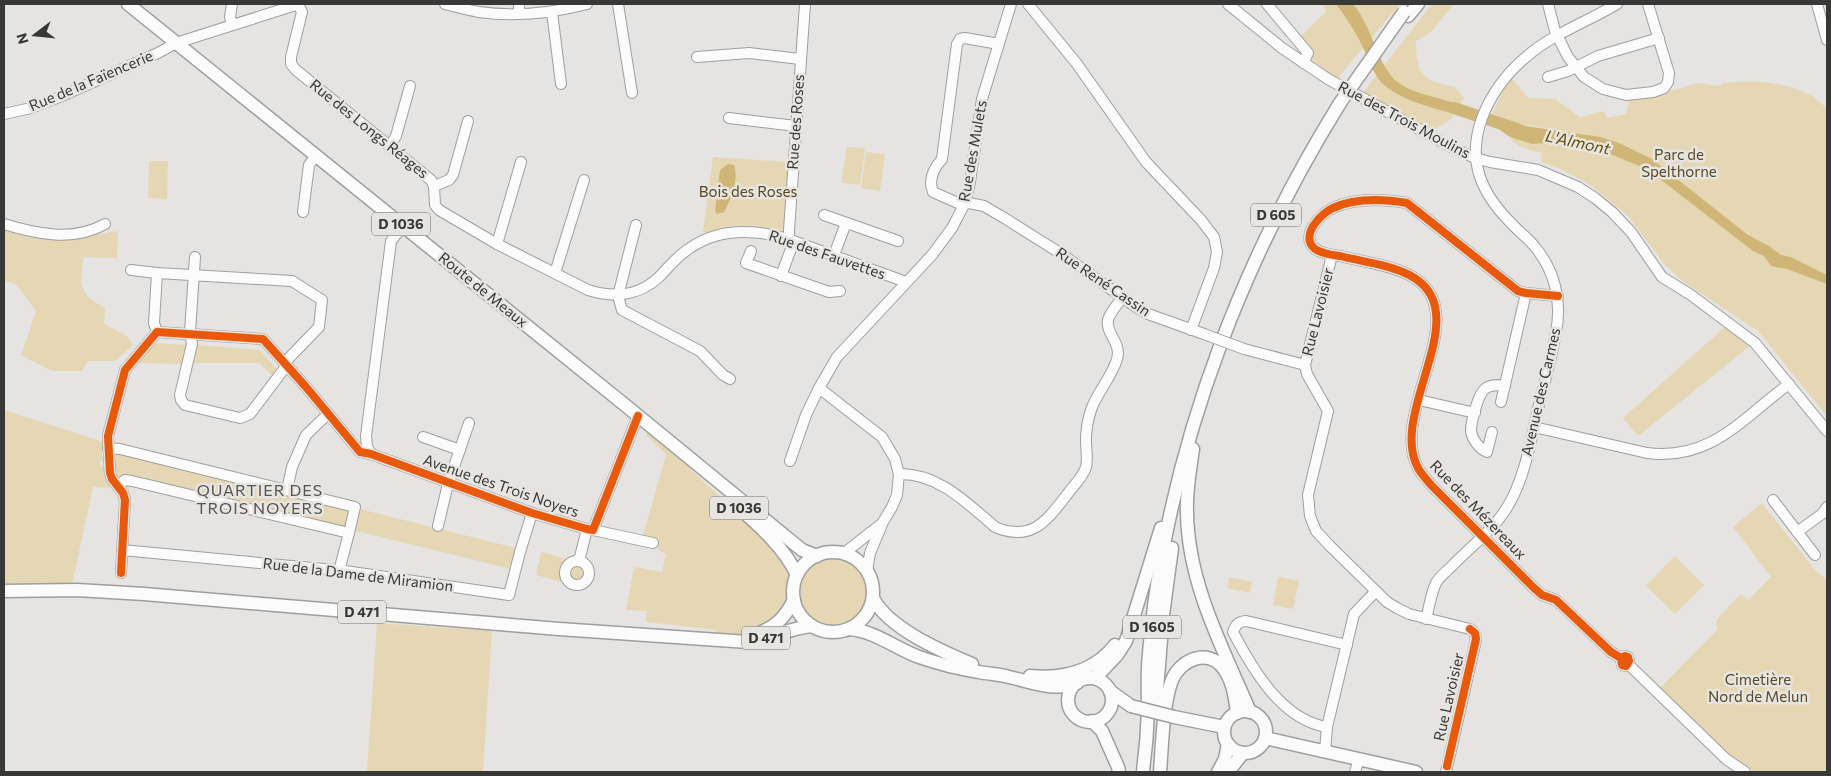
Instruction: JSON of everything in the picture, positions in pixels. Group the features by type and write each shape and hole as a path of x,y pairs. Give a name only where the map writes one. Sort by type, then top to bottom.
{"main road":[{"name":"Route de Meaux","path":"128,4 802,550 817,556"},
{"name":"D 605","path":"1177,483 1214,364 1268,231 1290,188 1342,104 1408,10 1418,4"},
{"name":"D 605","path":"1193,446 1221,361 1249,286 1302,176 1342,104"},
{"name":"Route de Meaux","path":"674,446 714,489 740,509 774,541 792,564 797,575"},
{"path":"1193,446 1187,512 1188,534 1196,578 1207,612 1250,712 1261,719 1266,731 1265,738 1257,750 1243,753 1234,750 1228,744 1225,739 1224,727 1227,721 1237,713 1250,712"},
{"name":"D 1605","path":"1151,772 1163,614 1177,516 1193,446"},
{"path":"1132,620 1113,648 1087,669 1046,678 1023,675 1004,676 954,657 924,642 886,614 873,598 872,586 867,571 856,560 843,554 832,552 817,556 805,565 797,575 794,589 794,600 799,613 812,626 821,630 831,632 849,629 870,633 919,657 948,666 973,672 1004,676 1044,686 1063,686 1095,678 1121,649 1130,631 1162,525 1177,483"},
{"name":"D 1605","path":"1143,772 1148,727 1148,667 1154,607 1177,483"},
{"name":"D 471","path":"4,591 77,590 144,594 559,629 720,640 756,641 797,627 812,626"},
{"path":"849,629 865,617 873,598"},
{"name":"D 471","path":"720,640 750,636 767,630 781,620 794,600"},
{"path":"1160,772 1168,692 1175,674 1184,663 1205,657 1220,665 1231,684 1237,713"},
{"path":"1095,678 1131,706 1224,727"},
{"path":"1070,707 1069,694 1076,683"},
{"path":"1044,686 1061,697 1079,718 1092,721 1102,731 1119,772"},
{"path":"1105,716 1112,704 1110,691"},
{"path":"1092,721 1121,708 1131,706"},
{"path":"1265,738 1416,772"},
{"path":"1218,772 1225,759 1228,744"},
{"path":"1228,772 1243,753"}],"street":[{"path":"232,4 230,16 232,25"},
{"path":"176,43 299,4"},
{"name":"Rue des Longs Réages","path":"299,4 302,12 291,64 431,180 434,186 433,199 439,210 497,244 588,290 604,295 618,296"},
{"path":"445,4 479,12 519,9 552,12 588,4"},
{"path":"618,4 632,93"},
{"name":"Rue des Roses","path":"781,276 792,246 789,240 804,4"},
{"name":"Rue des Mulets","path":"790,461 806,415 819,388 838,357 932,256 946,237 965,204 982,99 1011,4"},
{"path":"1028,4 1077,64 1146,162 1214,236 1217,252 1214,268 1191,330"},
{"name":"Rue des Trois Moulins","path":"1228,4 1282,48 1328,79 1455,149 1475,158 1538,170 1578,187 1595,198 1631,232 1662,277 1691,295 1750,339 1764,353 1827,431"},
{"path":"1268,4 1308,53 1303,63"},
{"path":"1548,4 1558,36 1568,57 1584,77 1602,89 1626,95 1653,92 1664,88 1668,82 1669,73 1648,4"},
{"path":"1475,158 1475,143 1485,110 1512,69 1542,45 1617,4"},
{"path":"1817,4 1824,21 1827,40"},
{"path":"552,12 561,84"},
{"name":"Rue René Cassin","path":"1000,44 965,38 960,39 957,44 942,159 934,169 931,189 936,195 960,204 984,206 1053,248 1122,298 1148,314 1244,349 1305,365"},
{"path":"1548,77 1568,71 1598,56 1659,38"},
{"name":"Rue de la Faïencerie","path":"4,114 31,108 62,96 176,43"},
{"path":"697,57 749,52 800,59"},
{"path":"390,146 396,136 410,86"},
{"path":"729,118 796,126"},
{"path":"434,186 449,180 453,175 468,121"},
{"path":"302,212 309,165 316,155"},
{"name":"Avenue des Carmes","path":"1426,619 1436,582 1507,508 1522,474 1556,331 1558,296 1554,279 1535,246 1510,223 1491,200 1484,187 1475,158"},
{"path":"497,244 521,162"},
{"path":"555,273 584,180"},
{"name":"Rue des Mézereaux","path":"1526,293 1518,290 1407,203 1362,201 1342,204 1325,211 1309,234 1310,243 1315,249 1332,255 1401,271 1412,276 1424,286 1434,301 1437,330 1412,430 1412,450 1418,468 1432,486 1542,595 1556,600 1605,648 1624,661 1726,759 1746,772"},
{"path":"824,215 898,241"},
{"path":"834,255 846,223"},
{"path":"4,224 32,232 56,234 82,233 94,230 105,224"},
{"path":"636,225 618,296 622,310 700,351 723,376 730,379"},
{"path":"371,454 367,446 366,436 391,241 402,226"},
{"name":"Rue des Fauvettes","path":"618,296 634,292 650,284 680,254 700,242 718,235 743,231 757,232 789,240 906,282"},
{"path":"751,251 746,263 829,292 840,291"},
{"name":"Rue Lavoisier","path":"1332,255 1305,365 1307,374 1328,411 1308,495 1310,516 1320,537 1376,591 1397,608 1426,619 1473,630 1476,639 1446,772"},
{"path":"131,270 157,273 195,275 292,281 322,300 319,327 289,358 287,365 250,414 240,418 185,405 181,400 180,395 192,344 192,334 190,332 195,275 195,257"},
{"path":"121,573 125,500 123,493 110,473 108,436 125,370 156,332 154,323 157,273"},
{"path":"1502,402 1526,293 1558,296"},
{"path":"899,474 921,475 934,480 996,527 1006,531 1022,533 1035,528 1047,520 1083,474 1087,464 1086,438 1090,413 1095,398 1114,367 1118,354 1117,346 1107,321 1122,298"},
{"name":"Avenue des Trois Noyers","path":"156,332 263,339 360,452 371,454 448,484 532,513 590,530 638,416"},
{"path":"1492,432 1487,452 1483,451 1474,441 1471,432 1480,396 1487,387 1497,384 1505,386"},
{"path":"1534,427 1647,453 1666,455 1684,453 1718,440 1790,384"},
{"path":"819,388 882,437 895,459 899,474 897,495 870,554 867,571"},
{"path":"1419,400 1475,414"},
{"path":"287,490 292,467 306,435 328,414"},
{"path":"438,526 448,484 469,423"},
{"path":"346,434 366,436"},
{"path":"423,436 460,450"},
{"path":"108,448 120,448 355,507 339,571"},
{"path":"118,486 125,480 132,481 349,533"},
{"path":"1773,500 1815,555"},
{"path":"1797,532 1822,514 1827,507"},
{"name":"Rue de la Dame de Miramion","path":"122,550 339,571 509,596 532,513"},
{"path":"843,554 883,522"},
{"path":"579,561 590,530 653,543"},
{"path":"1324,751 1354,614 1376,591"},
{"path":"1328,728 1309,723 1276,696 1260,677 1233,632 1235,625 1246,621 1347,645"},
{"path":"1355,772 1359,759"}],"green space":[{"path":"1323,4 1400,4 1337,79 1292,44 1326,12"},
{"path":"1432,4 1454,4 1431,32 1416,41 1416,52 1420,69 1429,79 1455,87 1464,98 1450,120 1431,131 1365,97 1365,90"},
{"name":"Parc de Spelthorne","path":"1512,79 1529,98 1555,99 1580,117 1604,111 1607,118 1626,114 1630,98 1651,96 1670,88 1671,91 1697,83 1719,86 1723,83 1745,82 1777,84 1798,89 1813,97 1827,108 1827,416 1758,331 1684,282 1664,264 1629,217 1586,182 1556,167 1541,162 1542,153 1524,148 1512,140 1510,137 1532,144 1560,142 1572,146 1577,134 1491,117 1503,91"},
{"path":"847,147 865,148 860,185 841,183"},
{"path":"866,152 885,154 880,191 861,188"},
{"name":"Bois des Roses","path":"713,157 788,162 785,228 780,231 760,226 740,225 703,232"},
{"path":"149,161 168,161 167,199 148,198"},
{"path":"4,230 30,238 90,236 118,231 117,258 84,257 81,282 85,293 105,308 104,324 127,336 133,345 115,361 88,361 82,371 52,371 21,355 36,311 16,284 4,281"},
{"path":"1725,327 1751,345 1638,436 1623,418"},
{"path":"153,343 188,345 183,364 138,363"},
{"path":"195,345 260,350 278,371 273,376 259,363 190,363"},
{"path":"4,410 104,442 104,451 102,451 103,461 100,461 100,466 106,468 116,488 93,487 71,589 4,590"},
{"path":"650,430 738,513 774,549 786,565 789,575 787,602 782,613 754,631 716,636 716,630 646,622 647,611 626,610 634,567 662,572 666,554 658,550 656,540 643,536 666,454 646,435"},
{"path":"113,452 349,509 347,525 342,528 117,477 114,473"},
{"name":"Cimetière Nord de Melun","path":"1762,503 1816,571 1827,580 1827,772 1755,772 1718,746 1698,728 1698,723 1693,719 1689,720 1659,689 1718,629 1716,626 1717,619 1741,594 1748,600 1771,577 1733,527"},
{"path":"360,509 516,548 511,569 356,531"},
{"path":"541,552 570,560 564,568 562,582 536,575"},
{"path":"1675,556 1704,585 1675,614 1646,586"},
{"path":"840,557 853,563 862,572 866,578 868,592 866,606 858,617 847,625 826,627 819,625 808,617 800,606 798,585 800,578 808,567 819,559"},
{"path":"577,565 583,568 586,574 583,580 577,583 571,580 568,574 571,568"},
{"path":"1229,577 1252,582 1250,593 1227,588"},
{"path":"1278,577 1299,581 1293,609 1273,605"},
{"path":"377,623 492,631 483,772 367,772"}],"water":[{"path":"1336,4 1353,4 1364,20 1384,65 1401,85 1469,110 1469,116 1461,116 1420,104 1400,95 1383,84 1374,72 1355,32"},
{"path":"1497,119 1512,121 1526,126 1600,137 1619,143 1652,159 1748,235 1781,255 1791,257 1827,275 1827,284 1787,269 1771,266 1764,256 1753,251 1647,169 1600,150 1560,142 1532,144 1510,137 1494,126"},
{"path":"728,164 734,165 736,176 734,189 724,212 717,214 715,211 720,170"}],"waterway":[{"name":"L'Almont","path":"1454,108 1511,127"}],"cycle path":[{"path":"1558,296 1518,291 1407,203 1369,200 1350,202 1328,211 1318,220 1310,232 1311,244 1317,250 1400,271 1413,277 1424,286 1432,298 1436,313 1436,331 1415,412 1412,432 1412,451 1418,468 1432,486 1534,588 1542,595 1556,600 1611,652 1621,658 1628,657 1629,661 1626,666 1622,665 1621,658"},
{"path":"121,573 125,500 123,493 112,479 110,473 108,436 125,370 157,332 263,339 360,452 371,454 532,513 587,529 593,530 638,416"},
{"path":"1447,766 1476,639 1475,633 1470,629"}],"district":[{"name":"QUARTIER DES TROIS NOYERS","path":"260,499"}]}
